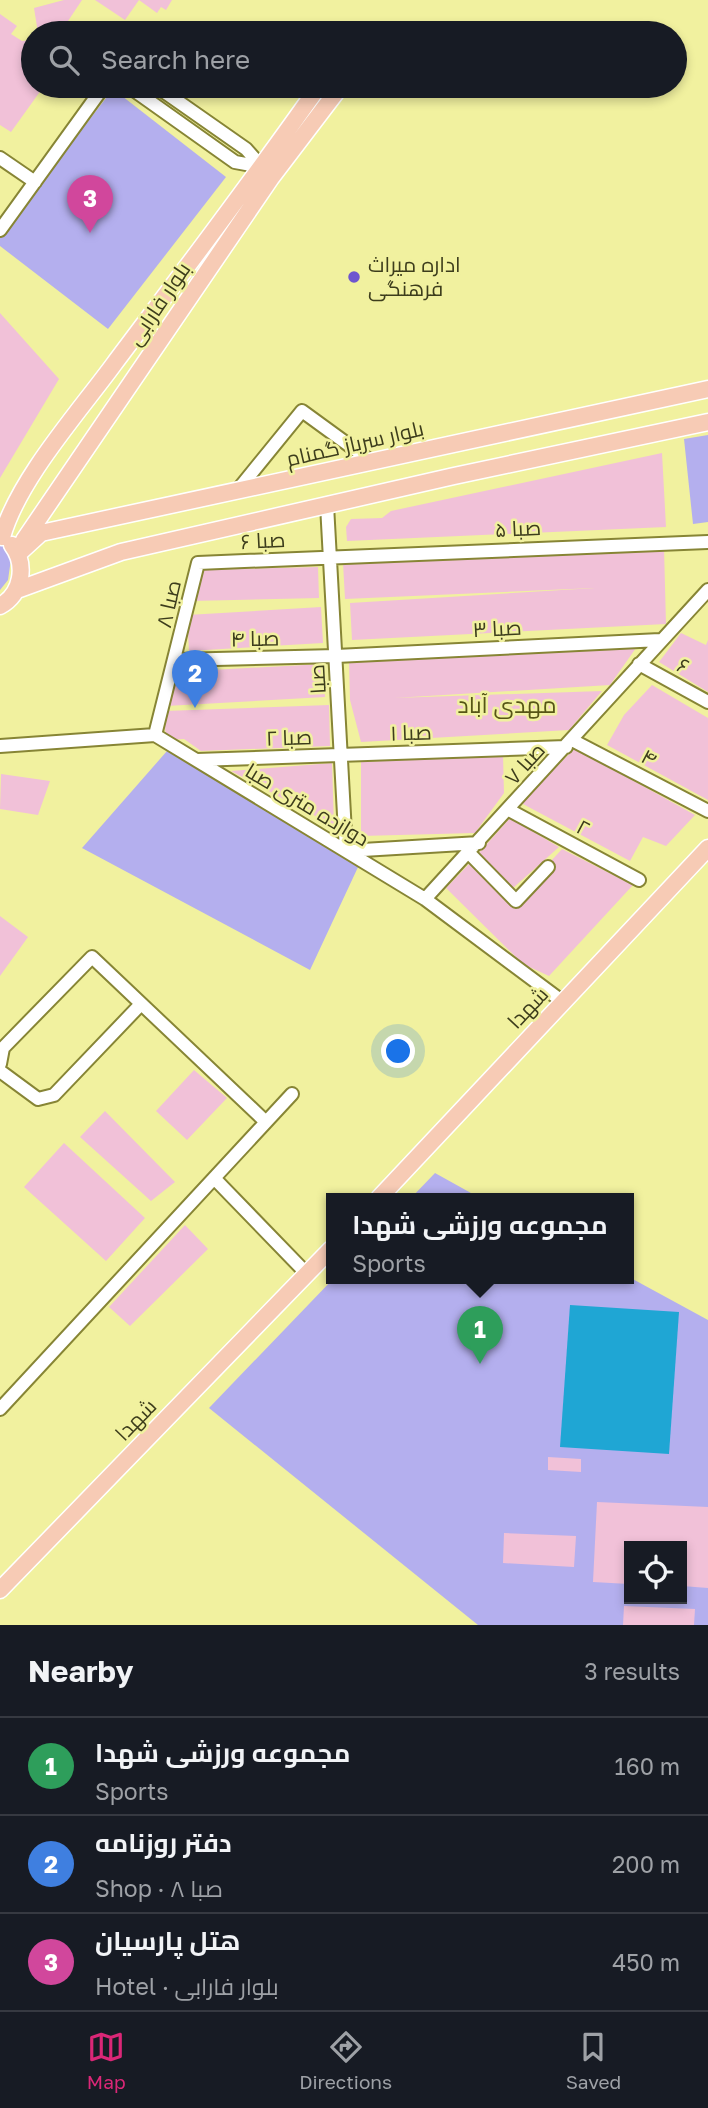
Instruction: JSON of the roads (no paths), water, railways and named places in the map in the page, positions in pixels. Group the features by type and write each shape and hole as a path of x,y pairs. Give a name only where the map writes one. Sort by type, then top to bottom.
{"main road":[{"name":"بلوار فارابی","path":"16,551 266,173 312,98"},
{"name":"بلوار فارابی","path":"1,537 10,510 72,420 266,173 331,98"},
{"name":"بلوار سرباز گمنام","path":"16,551 41,533 708,388"},
{"path":"72,420 94,435"},
{"path":"0,606 17,590 121,552 708,422"},
{"path":"1,537 16,551 22,572 17,590"},
{"name":"شهدا","path":"384,1193 708,848"},
{"name":"شهدا","path":"0,1590 326,1254"}],"street":[{"path":"0,230 95,98"},
{"path":"145,98 235,162 266,173"},
{"path":"173,98 246,149 266,173"},
{"path":"0,158 34,182"},
{"path":"237,491 302,411 373,462"},
{"name":"صبا","path":"327,505 346,850"},
{"name":"صبا ۵","path":"330,557 708,542"},
{"name":"صبا ۶","path":"198,563 330,557"},
{"name":"صبا ۸","path":"155,735 176,660 198,563"},
{"name":"صبا ۷","path":"425,900 660,640 707,593"},
{"name":"صبا ۳","path":"336,656 660,640"},
{"name":"صبا ۴","path":"176,660 336,656"},
{"name":"۶","path":"639,664 708,702"},
{"path":"0,746 155,735"},
{"name":"دوازده متری صبا","path":"155,735 425,900 563,1002"},
{"name":"صبا ۱","path":"341,755 569,743"},
{"name":"۴","path":"569,743 708,811"},
{"name":"صبا ۲","path":"196,760 341,755"},
{"name":"۲","path":"509,810 639,880"},
{"path":"346,850 479,843"},
{"path":"469,853 516,901 548,867"},
{"path":"0,1064 3,1048 92,957 266,1122"},
{"path":"0,1071 38,1099 54,1094 141,1004"},
{"path":"0,1409 292,1094"},
{"path":"214,1178 307,1274"}],"water":[{"path":"570,1305 679,1312 669,1454 560,1447"}],"place":[{"name":"هتل پارسیان","path":"90,233"},
{"name":"اداره میراث فرهنگی","path":"354,277"},
{"name":"دفتر روزنامه","path":"195,708"},
{"name":"مجموعه ورزشی شهدا","path":"480,1364"}],"district":[{"name":"مهدی آباد","path":"507,705"}]}
